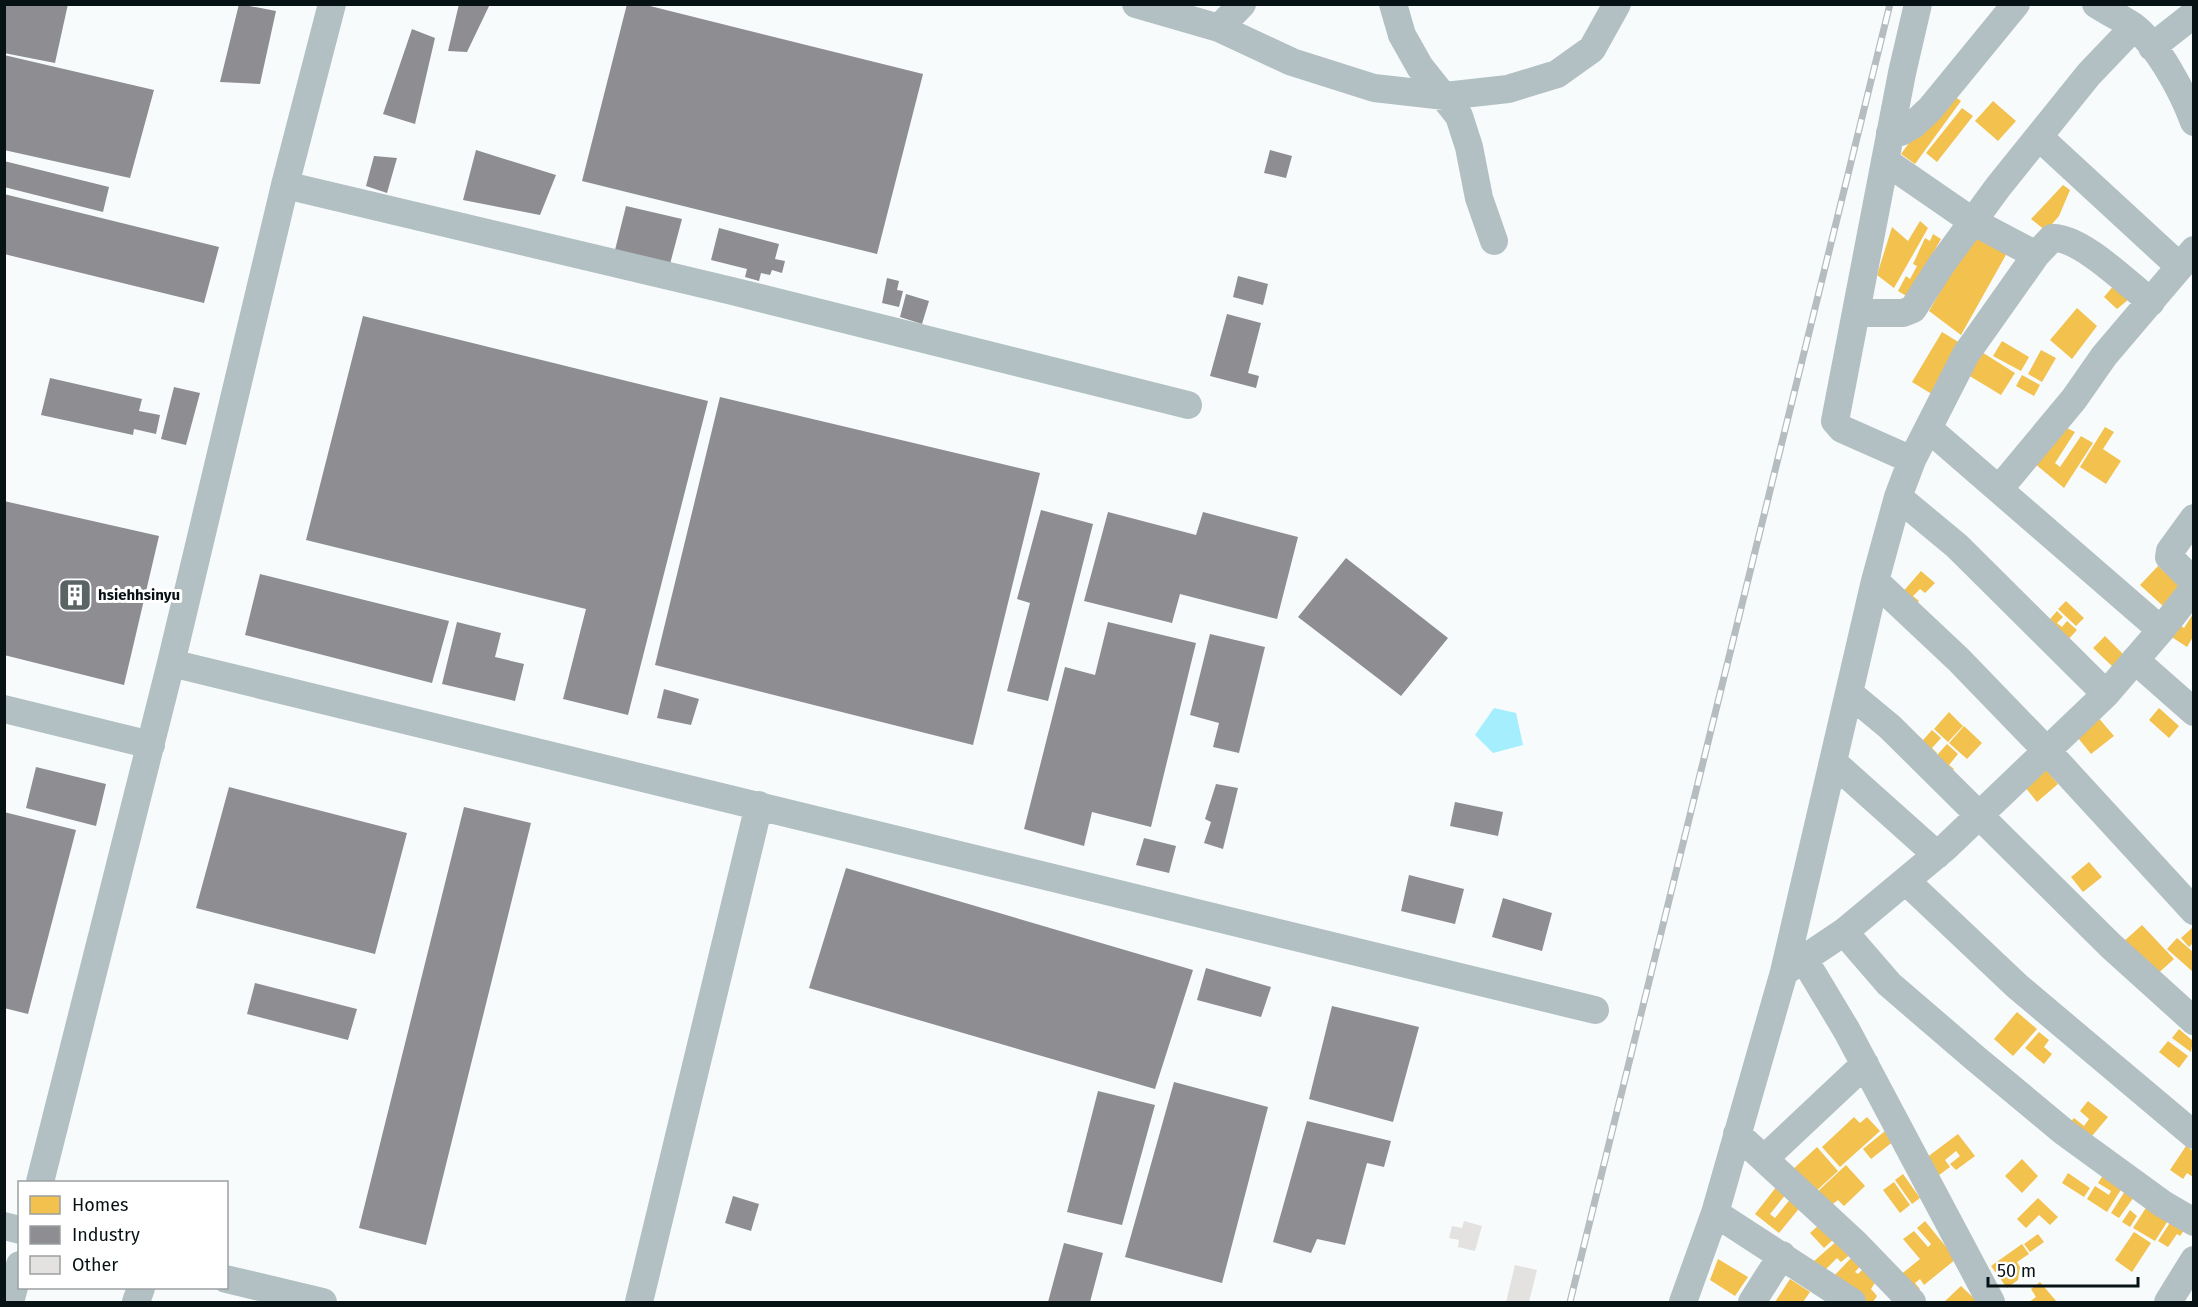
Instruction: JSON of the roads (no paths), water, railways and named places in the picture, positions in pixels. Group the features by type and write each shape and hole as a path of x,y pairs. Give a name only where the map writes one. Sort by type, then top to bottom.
{"street":[{"path":"40,1181 151,745 285,185 332,4"},
{"path":"1136,4 1219,28 1292,62 1374,88 1445,96 1508,89 1557,74 1592,49 1617,4"},
{"path":"1219,28 1242,4"},
{"path":"1393,4 1407,43 1420,67 1445,96 1459,117 1469,147 1479,198 1494,240"},
{"path":"1912,460 1842,429 1835,421 1890,133 1918,4"},
{"path":"1890,133 1900,132 1914,125 1930,109 2016,4"},
{"path":"2096,4 2143,37 2188,105 2193,122"},
{"path":"1857,313 1903,313 1913,309 1972,221 2089,74 2143,37 2193,15"},
{"path":"2000,488 2186,258 2039,136"},
{"path":"1886,161 1972,221 2036,255"},
{"path":"285,185 732,291 1188,405"},
{"path":"1683,1302 1715,1213 1737,1134 1794,967 1833,762 1875,581 1898,497 1912,460 1966,354 2036,255 2052,238 2061,237 2100,260 2151,302"},
{"path":"1929,429 2000,488 2160,630"},
{"path":"1898,497 1957,546 2106,694"},
{"path":"2193,518 2170,551 2169,557 2193,582"},
{"path":"1875,581 1959,660 2047,751 2193,910"},
{"path":"1794,967 1844,932 1937,855 1980,815 2106,694 2193,588"},
{"path":"2135,660 2193,712"},
{"path":"171,663 1595,1010"},
{"path":"1849,693 1890,727 2111,946 2193,1021"},
{"path":"4,709 151,745"},
{"path":"1833,762 1937,855"},
{"path":"639,1302 759,805"},
{"path":"1906,881 2017,986 2193,1135"},
{"path":"1844,932 1889,984 2064,1132 2163,1204 2193,1222"},
{"path":"1794,967 1865,1064 1991,1302"},
{"path":"1764,1159 1865,1064"},
{"path":"1737,1134 1855,1244 1912,1302"},
{"path":"1715,1213 1782,1255 1845,1301"},
{"path":"1752,1302 1782,1255"},
{"path":"2168,1302 2193,1260"},
{"path":"10,1302 18,1272"},
{"path":"228,1279 323,1302"}],"railway":[{"path":"1570,1302 1890,4"}],"place":[{"name":"hsiehhsinyu","path":"75,595"}]}
